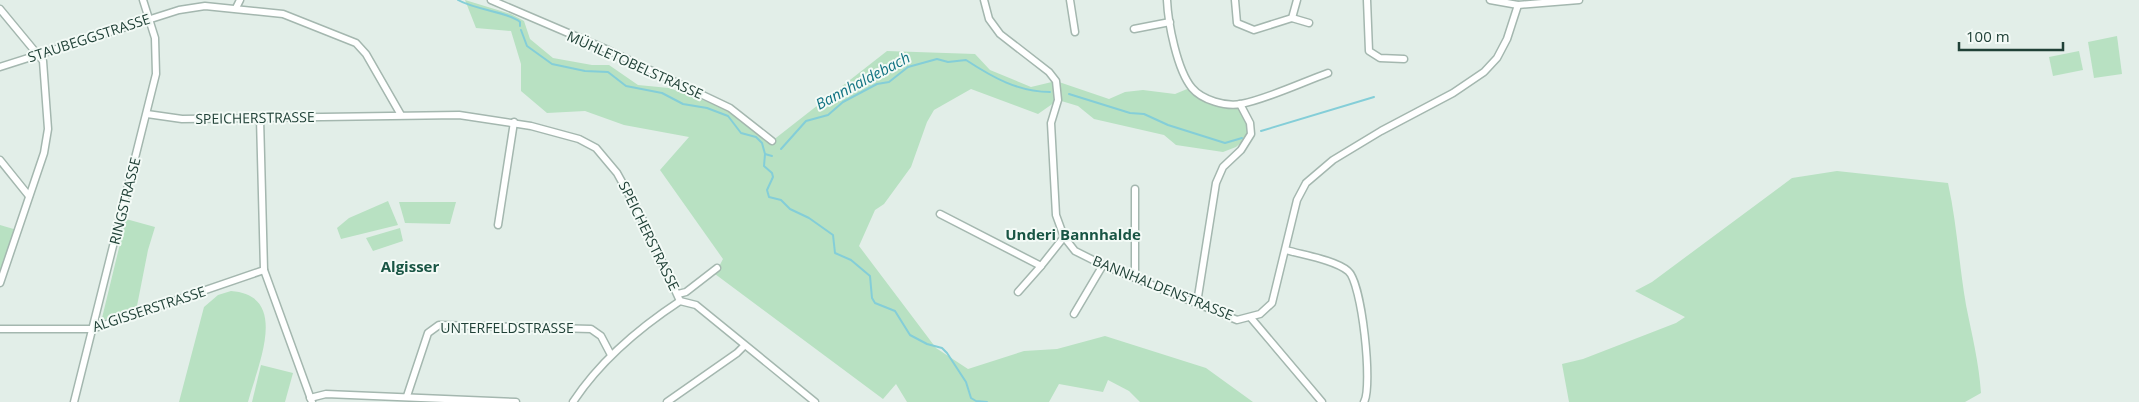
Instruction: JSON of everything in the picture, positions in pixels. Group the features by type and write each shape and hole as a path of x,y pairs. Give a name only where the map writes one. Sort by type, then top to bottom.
{"street":[{"name":"RINGSTRASSE","path":"74,402 147,114 157,64 155,38 144,0"},
{"path":"216,0 220,7"},
{"path":"236,8 240,0"},
{"name":"MÜHLETOBELSTRASSE","path":"491,0 608,50 730,108 772,141"},
{"name":"BANNHALDENSTRASSE","path":"984,0 989,19 1000,34 1048,72 1056,81 1058,100 1051,123 1056,215 1064,237 1075,251 1103,265 1237,320 1251,318 1268,309 1272,303 1297,200 1306,183 1318,171 1381,130 1453,93 1484,72 1497,58 1507,39 1518,5"},
{"path":"1070,0 1075,32"},
{"path":"1167,0 1174,46 1192,87 1204,98 1240,104 1328,73"},
{"path":"1235,0 1237,23 1254,30 1292,18 1309,23"},
{"path":"1292,18 1297,0"},
{"path":"1367,0 1369,51 1380,58 1404,59"},
{"path":"1490,0 1518,5 1533,2 1579,0"},
{"name":"STAUBEGGSTRASSE","path":"0,67 149,18 194,7 236,8 283,14 356,43 366,54 401,115"},
{"path":"0,9 43,61 48,130 44,153 0,283"},
{"path":"1134,29 1170,22"},
{"path":"1197,303 1216,182 1223,168 1241,150 1251,134 1250,122 1240,104"},
{"name":"SPEICHERSTRASSE","path":"147,114 182,119 459,115 514,122 579,139 604,156 626,188 679,298 611,355 586,382 573,402"},
{"path":"260,118 264,270 311,400 326,394 516,402"},
{"path":"498,224 514,122"},
{"path":"0,160 29,196"},
{"path":"1135,189 1135,278"},
{"path":"940,214 1040,266"},
{"path":"1018,292 1064,237"},
{"path":"1286,250 1340,266 1353,276 1358,294 1367,360 1368,394 1364,402"},
{"path":"1074,314 1103,265"},
{"path":"717,268 679,298 696,305 815,402"},
{"name":"ALGISSERSTRASSE","path":"0,329 92,329 264,270"},
{"path":"1251,318 1322,402"},
{"name":"UNTERFELDSTRASSE","path":"407,396 428,333 439,325 591,329 601,336 611,355"},
{"path":"667,402 737,353 744,346"}],"green space":[{"path":"465,0 511,14 524,21 530,39 553,58 592,65 609,65 638,85 669,88 708,102 734,114 772,141 887,51 975,54 990,70 1031,87 1056,81 1109,99 1125,92 1143,90 1175,94 1192,87 1204,98 1240,104 1251,134 1236,147 1223,152 1176,145 1164,135 1094,119 1078,106 1058,100 1038,114 971,89 934,110 927,122 911,167 884,204 875,210 859,246 936,348 968,369 1024,351 1057,349 1105,336 1206,368 1253,402 1140,402 1129,391 1108,380 1103,392 1059,384 1049,402 907,402 896,384 883,399 715,274 723,259 660,170 689,137 624,125 585,111 547,113 521,91 521,64 511,31 476,28"},
{"path":"2117,36 2122,74 2094,78 2088,42"},
{"path":"2079,51 2083,70 2053,76 2049,57"},
{"path":"1837,171 1948,183 1981,393 1965,402 1569,402 1562,364 1583,359 1676,323 1685,317 1635,291 1652,282 1792,178"},
{"name":"Algisser","path":"388,201 398,225 341,239 337,228 349,218"},
{"name":"Algisser","path":"399,202 456,202 450,224 405,223"},
{"path":"126,219 155,227 148,250 136,311 103,320 102,318"},
{"path":"0,225 17,230 0,283"},
{"name":"Algisser","path":"400,228 403,241 373,251 366,238"},
{"path":"231,291 249,295 260,305 265,319 262,353 248,402 179,402 204,307 218,295"},
{"path":"261,365 293,373 285,402 252,402"}],"waterway":[{"path":"458,0 508,16 520,22 520,26"},
{"path":"521,30 527,46 552,64 585,71 608,72 626,86 662,93 683,104 707,108 728,116 741,133 756,137 762,143 765,154"},
{"name":"Bannhaldebach","path":"781,149 806,121 828,115 843,102 877,84 889,82 908,67 937,59 948,62 966,60 1016,86 1050,92"},
{"name":"Bannhaldebach","path":"1069,94 1130,113 1144,114 1168,125 1225,143 1242,138"},
{"name":"Bannhaldebach","path":"1261,131 1374,97"},
{"path":"765,154 764,166 772,173 773,177 767,190 769,197 781,200 790,209 809,218 833,235 835,253 851,260 870,276 872,298 875,303 895,311 910,335 927,344 942,348 966,382 971,398 976,401 987,402"},
{"name":"Bannhaldebach","path":"765,154 772,156"}],"district":[{"name":"Underi Bannhalde","path":"1073,235"},
{"name":"Algisser","path":"410,267"}]}
